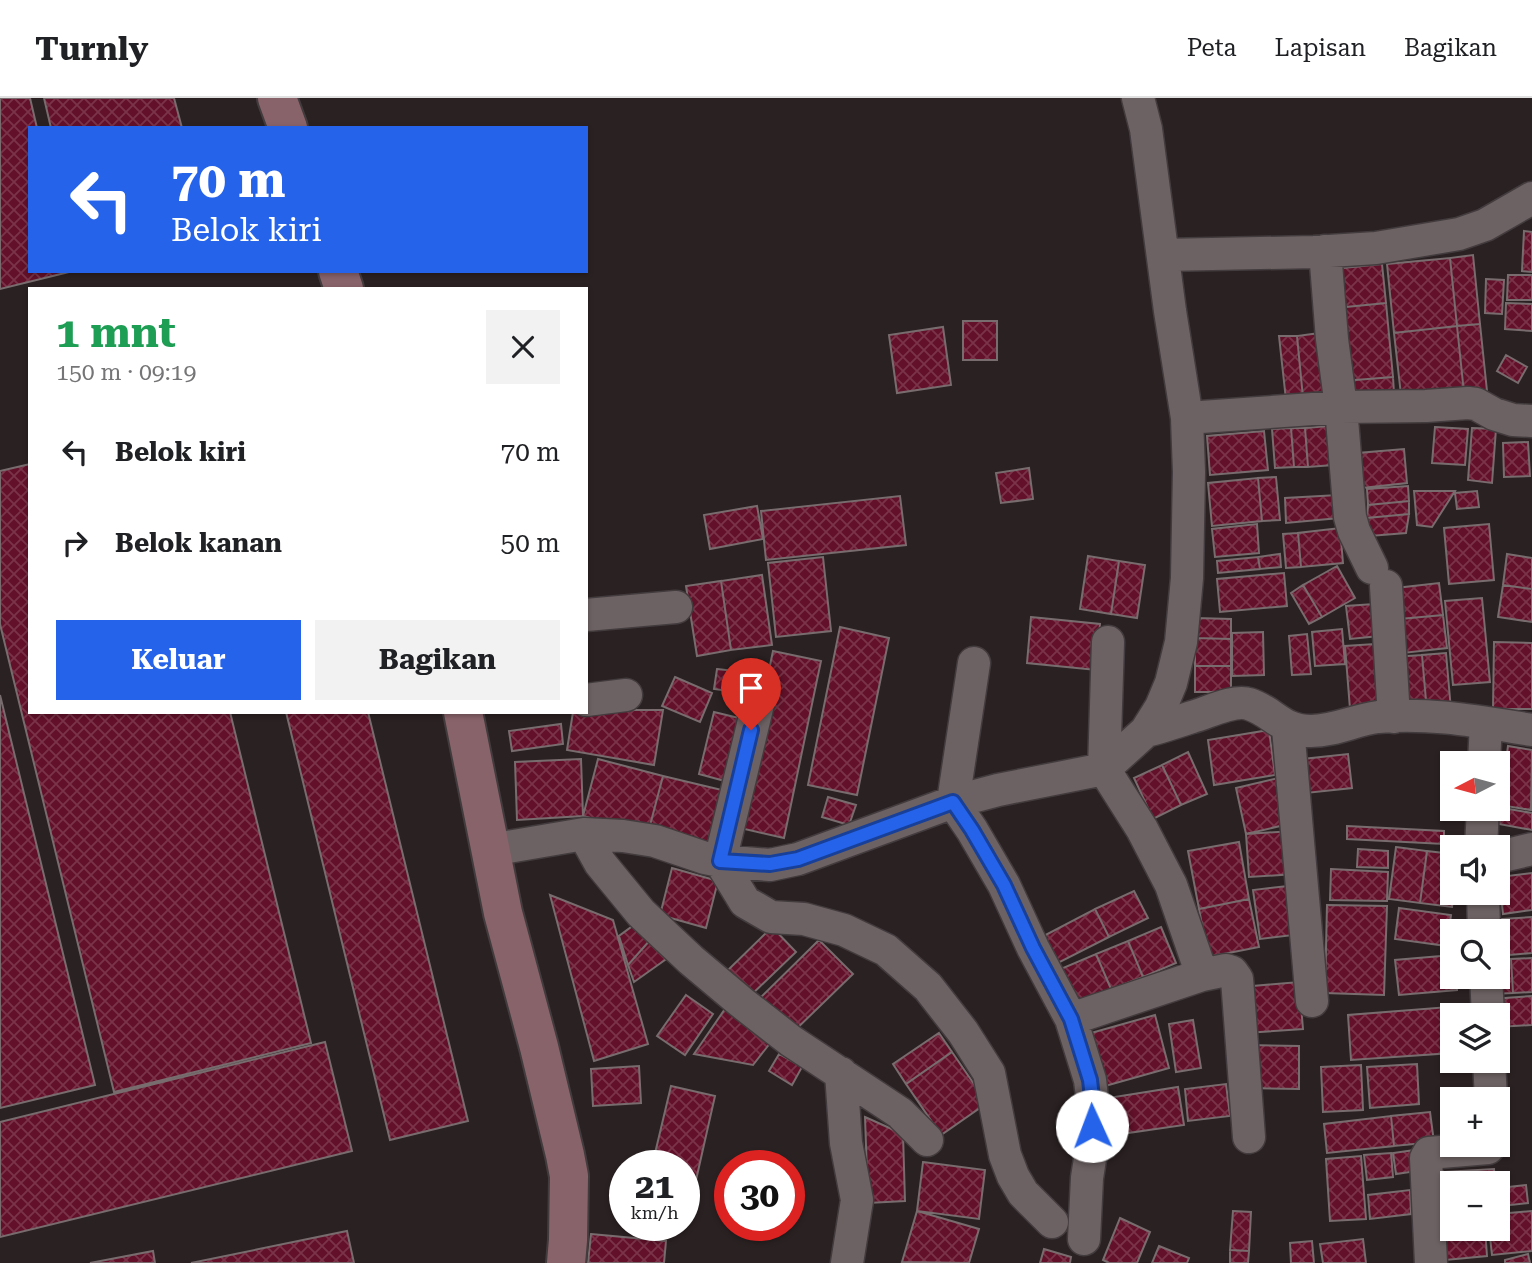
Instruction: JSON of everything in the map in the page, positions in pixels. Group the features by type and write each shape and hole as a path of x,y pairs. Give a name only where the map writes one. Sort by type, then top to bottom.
{"street":[{"path":"277,98 287,126"},
{"path":"490,850 584,834 655,841 720,861 770,864 798,859 953,802 998,790 1104,769 1146,731 1161,707 1171,683 1181,642 1187,578 1189,472 1187,418 1146,129 1138,98"},
{"path":"1164,255 1376,248 1459,234 1485,225 1532,198"},
{"path":"1325,251 1350,517 1354,531 1379,577 1394,717"},
{"path":"1187,418 1341,407 1468,403 1476,404 1494,414 1532,421"},
{"path":"588,615 676,607"},
{"path":"1108,642 1104,769 1142,829 1171,885 1202,975"},
{"path":"974,663 953,802 1004,885 1033,948 1071,1019 1090,1080 1093,1106 1092,1146 1087,1178 1084,1239"},
{"path":"588,700 626,695"},
{"path":"1146,731 1224,706 1245,703 1258,708 1288,728 1308,731 1331,730 1377,718 1394,717 1446,717 1532,730"},
{"path":"758,704 720,861 745,902 771,917 804,919 844,930 886,950 928,986 963,1032 989,1073 1005,1155 1013,1176 1023,1193 1052,1222"},
{"path":"468,714 502,913 539,1046 569,1176 567,1251"},
{"path":"1485,751 1486,723"},
{"path":"1288,728 1312,1000"},
{"path":"584,834 600,863 641,913 691,960 791,1041 900,1113 927,1140"},
{"path":"1510,854 1532,849"},
{"path":"1071,1019 1202,975 1226,970 1232,972 1237,979 1249,1137"},
{"path":"841,1073 846,1143 857,1200 847,1263"},
{"path":"1431,1263 1426,1158 1429,1153 1440,1152"}],"building":[{"path":"0,98 30,98 37,126 28,126 28,273 65,273 0,289"},
{"path":"44,98 174,98 181,126 51,126"},
{"path":"1524,231 1532,232 1532,272 1522,271"},
{"path":"1473,255 1480,324 1457,326 1450,258"},
{"path":"1450,258 1457,326 1394,333 1387,264"},
{"path":"1382,264 1386,303 1336,308 1333,269"},
{"path":"1508,275 1532,275 1532,300 1507,300"},
{"path":"1486,279 1504,280 1502,314 1485,313"},
{"path":"1386,303 1393,377 1343,381 1336,308"},
{"path":"1506,303 1532,304 1532,331 1505,329"},
{"path":"963,321 997,321 997,360 963,360"},
{"path":"1480,324 1487,391 1464,393 1457,326"},
{"path":"1457,326 1464,393 1401,395 1394,333"},
{"path":"943,327 951,385 897,393 889,335"},
{"path":"1320,333 1327,406 1304,408 1297,336"},
{"path":"1279,336 1297,336 1304,408 1287,409"},
{"path":"1506,355 1527,367 1518,383 1497,371"},
{"path":"1393,377 1394,393 1345,397 1343,381"},
{"path":"1329,426 1333,465 1308,467 1305,428"},
{"path":"1435,427 1468,429 1465,465 1432,463"},
{"path":"1291,428 1294,467 1275,468 1272,429"},
{"path":"1291,428 1305,428 1308,467 1294,467"},
{"path":"1472,428 1496,429 1492,483 1468,480"},
{"path":"1264,431 1268,470 1210,475 1207,436"},
{"path":"1528,442 1530,476 1504,477 1503,443"},
{"path":"1404,449 1407,483 1362,488 1358,453"},
{"path":"28,464 28,714 230,714 311,1043 114,1092 0,624 0,471"},
{"path":"1029,468 1033,499 1001,503 996,473"},
{"path":"1276,477 1280,520 1262,521 1258,478"},
{"path":"1258,478 1262,521 1212,526 1208,483"},
{"path":"1408,486 1409,501 1368,505 1367,489"},
{"path":"1414,491 1455,491 1432,527 1417,525"},
{"path":"1477,491 1479,507 1457,509 1455,493"},
{"path":"1338,495 1339,518 1286,523 1285,498"},
{"path":"900,496 906,545 766,560 761,511"},
{"path":"1409,501 1409,514 1367,518 1368,505"},
{"path":"757,506 763,539 710,549 704,515"},
{"path":"1409,514 1406,533 1370,536 1367,518"},
{"path":"1257,524 1259,553 1215,557 1212,529"},
{"path":"1489,524 1494,580 1449,584 1444,528"},
{"path":"1340,528 1343,563 1301,567 1298,533"},
{"path":"1298,533 1301,567 1286,568 1283,534"},
{"path":"1280,554 1281,567 1260,569 1258,557"},
{"path":"1507,554 1532,558 1532,589 1503,585"},
{"path":"1088,556 1119,561 1111,614 1080,609"},
{"path":"823,557 831,631 776,637 768,563"},
{"path":"1258,557 1260,569 1218,573 1217,561"},
{"path":"1119,561 1145,565 1137,618 1111,614"},
{"path":"1337,566 1355,598 1322,617 1303,585"},
{"path":"1284,573 1287,606 1220,612 1217,579"},
{"path":"762,575 772,645 731,650 721,581"},
{"path":"721,581 731,650 697,656 686,586"},
{"path":"1439,583 1443,615 1400,619 1396,588"},
{"path":"1303,585 1322,617 1309,624 1291,593"},
{"path":"1503,585 1532,589 1532,622 1498,617"},
{"path":"1482,598 1490,682 1453,685 1445,601"},
{"path":"1374,604 1379,636 1350,639 1346,606"},
{"path":"1443,615 1447,648 1403,653 1400,619"},
{"path":"1031,617 1100,624 1096,670 1027,663"},
{"path":"1195,618 1231,619 1231,639 1195,638"},
{"path":"840,627 889,638 857,795 808,785"},
{"path":"1342,629 1345,664 1315,666 1312,632"},
{"path":"1263,632 1264,675 1232,676 1232,633"},
{"path":"1307,634 1311,674 1292,675 1289,636"},
{"path":"1195,638 1231,639 1231,666 1195,666"},
{"path":"1494,642 1532,643 1532,709 1493,709"},
{"path":"1375,644 1381,706 1350,709 1345,646"},
{"path":"773,651 821,661 784,838 736,827"},
{"path":"1446,653 1451,710 1427,712 1422,655"},
{"path":"1422,655 1427,712 1398,715 1393,657"},
{"path":"1195,666 1231,666 1231,692 1195,692"},
{"path":"717,669 761,674 758,695 714,689"},
{"path":"675,677 712,693 700,722 662,706"},
{"path":"0,695 95,1085 0,1108"},
{"path":"588,710 663,710 654,765 567,750 573,714 588,714"},
{"path":"714,712 747,720 732,783 699,774"},
{"path":"286,714 368,714 468,1121 390,1140"},
{"path":"561,724 563,744 512,751 509,731"},
{"path":"1269,730 1275,775 1214,785 1208,740"},
{"path":"1508,746 1532,750 1531,810 1510,807 1510,751 1507,751"},
{"path":"1188,752 1207,794 1181,805 1162,765"},
{"path":"1348,754 1352,788 1306,793 1303,759"},
{"path":"581,759 583,816 517,820 515,762"},
{"path":"598,759 663,776 648,833 583,816"},
{"path":"1162,765 1181,805 1153,819 1134,778"},
{"path":"663,776 726,791 711,849 648,833"},
{"path":"1283,777 1293,823 1246,834 1236,788"},
{"path":"828,797 856,805 849,825 822,817"},
{"path":"1510,809 1532,813 1532,830 1499,824 1500,821 1510,821"},
{"path":"1347,826 1444,831 1444,835 1440,835 1440,844 1347,839"},
{"path":"1292,831 1295,874 1249,877 1246,834"},
{"path":"1239,842 1249,899 1199,909 1188,851"},
{"path":"1396,847 1427,851 1420,903 1389,899"},
{"path":"1358,849 1388,851 1388,868 1357,867"},
{"path":"1427,851 1440,853 1440,905 1452,907 1420,903"},
{"path":"672,868 718,881 706,928 660,915"},
{"path":"1331,869 1388,872 1387,901 1330,900"},
{"path":"1532,873 1532,910 1503,914 1502,905 1510,905 1510,876"},
{"path":"1296,885 1302,934 1260,939 1253,890"},
{"path":"1134,891 1148,918 1109,937 1095,909"},
{"path":"550,895 613,920 648,1044 594,1061"},
{"path":"1249,899 1259,947 1208,957 1199,909"},
{"path":"1327,905 1387,906 1384,995 1325,993"},
{"path":"1399,908 1451,915 1450,919 1440,919 1440,945 1395,939"},
{"path":"1095,909 1109,937 1050,967 1036,940"},
{"path":"1532,917 1532,953 1510,955 1510,919 1501,919"},
{"path":"638,922 651,939 628,965 619,936"},
{"path":"772,927 796,952 749,997 725,973"},
{"path":"1161,927 1176,963 1143,977 1128,941"},
{"path":"651,939 672,955 634,982 628,965"},
{"path":"819,940 853,974 788,1037 755,1003"},
{"path":"1128,941 1143,977 1111,989 1096,954"},
{"path":"1096,954 1111,989 1071,1006 1056,971"},
{"path":"1440,956 1440,989 1457,990 1399,995 1395,960"},
{"path":"1532,958 1532,992 1513,993 1511,959"},
{"path":"1510,959 1513,993 1491,994 1493,989 1510,989"},
{"path":"1299,982 1303,1029 1245,1033 1242,987"},
{"path":"686,995 713,1014 685,1055 657,1036"},
{"path":"1532,996 1532,1025 1510,1026 1510,1003 1493,1003 1491,999"},
{"path":"727,1006 771,1042 753,1065 694,1054"},
{"path":"1440,1008 1440,1054 1351,1060 1348,1015"},
{"path":"1155,1015 1169,1068 1098,1088 1084,1035"},
{"path":"1193,1020 1201,1068 1176,1072 1169,1024"},
{"path":"939,1033 952,1052 906,1084 893,1064"},
{"path":"325,1042 352,1151 0,1237 0,1122"},
{"path":"1247,1045 1299,1046 1299,1089 1246,1088"},
{"path":"952,1052 987,1103 941,1135 906,1084"},
{"path":"779,1054 802,1067 792,1085 769,1071"},
{"path":"1417,1064 1419,1104 1370,1108 1367,1067"},
{"path":"1361,1065 1363,1110 1323,1112 1321,1067"},
{"path":"639,1066 641,1103 593,1106 591,1069"},
{"path":"1226,1084 1230,1116 1188,1121 1185,1089"},
{"path":"671,1086 715,1096 700,1162 700,1150 656,1150"},
{"path":"1178,1087 1184,1125 1114,1135 1108,1098"},
{"path":"1430,1112 1434,1142 1394,1146 1391,1116"},
{"path":"1391,1116 1394,1146 1327,1153 1324,1124"},
{"path":"865,1117 903,1134 905,1201 868,1203"},
{"path":"1415,1150 1417,1171 1396,1174 1393,1153"},
{"path":"1391,1153 1393,1177 1367,1180 1364,1155"},
{"path":"1361,1156 1366,1219 1330,1221 1326,1159"},
{"path":"923,1162 985,1170 979,1219 917,1211"},
{"path":"1494,1169 1494,1171 1461,1171"},
{"path":"1526,1185 1528,1203 1510,1205 1510,1187"},
{"path":"1410,1190 1411,1214 1370,1219 1368,1195"},
{"path":"917,1211 979,1229 969,1263 902,1262"},
{"path":"1233,1211 1251,1212 1249,1251 1230,1250"},
{"path":"1532,1211 1532,1251 1492,1255 1490,1241 1510,1241 1510,1213"},
{"path":"1120,1218 1150,1232 1137,1263 1109,1263 1103,1260"},
{"path":"1440,1219 1440,1241 1486,1241 1487,1256 1435,1261 1431,1220"},
{"path":"347,1231 354,1263 191,1263"},
{"path":"591,1234 609,1236 609,1241 666,1241 664,1263 588,1263"},
{"path":"1363,1239 1366,1263 1323,1263 1320,1244"},
{"path":"1312,1241 1314,1263 1291,1263 1290,1243"},
{"path":"1159,1246 1189,1258 1187,1263 1152,1263"},
{"path":"1044,1249 1071,1257 1070,1263 1040,1263"},
{"path":"1230,1250 1249,1251 1248,1263 1230,1263"},
{"path":"153,1251 155,1263 90,1263"},
{"path":"1528,1254 1530,1263 1505,1263 1505,1260"}],"route":[{"path":"751,730 720,861 770,864 798,859 953,802 1004,885 1033,948 1071,1019 1090,1080 1092,1126"}]}
